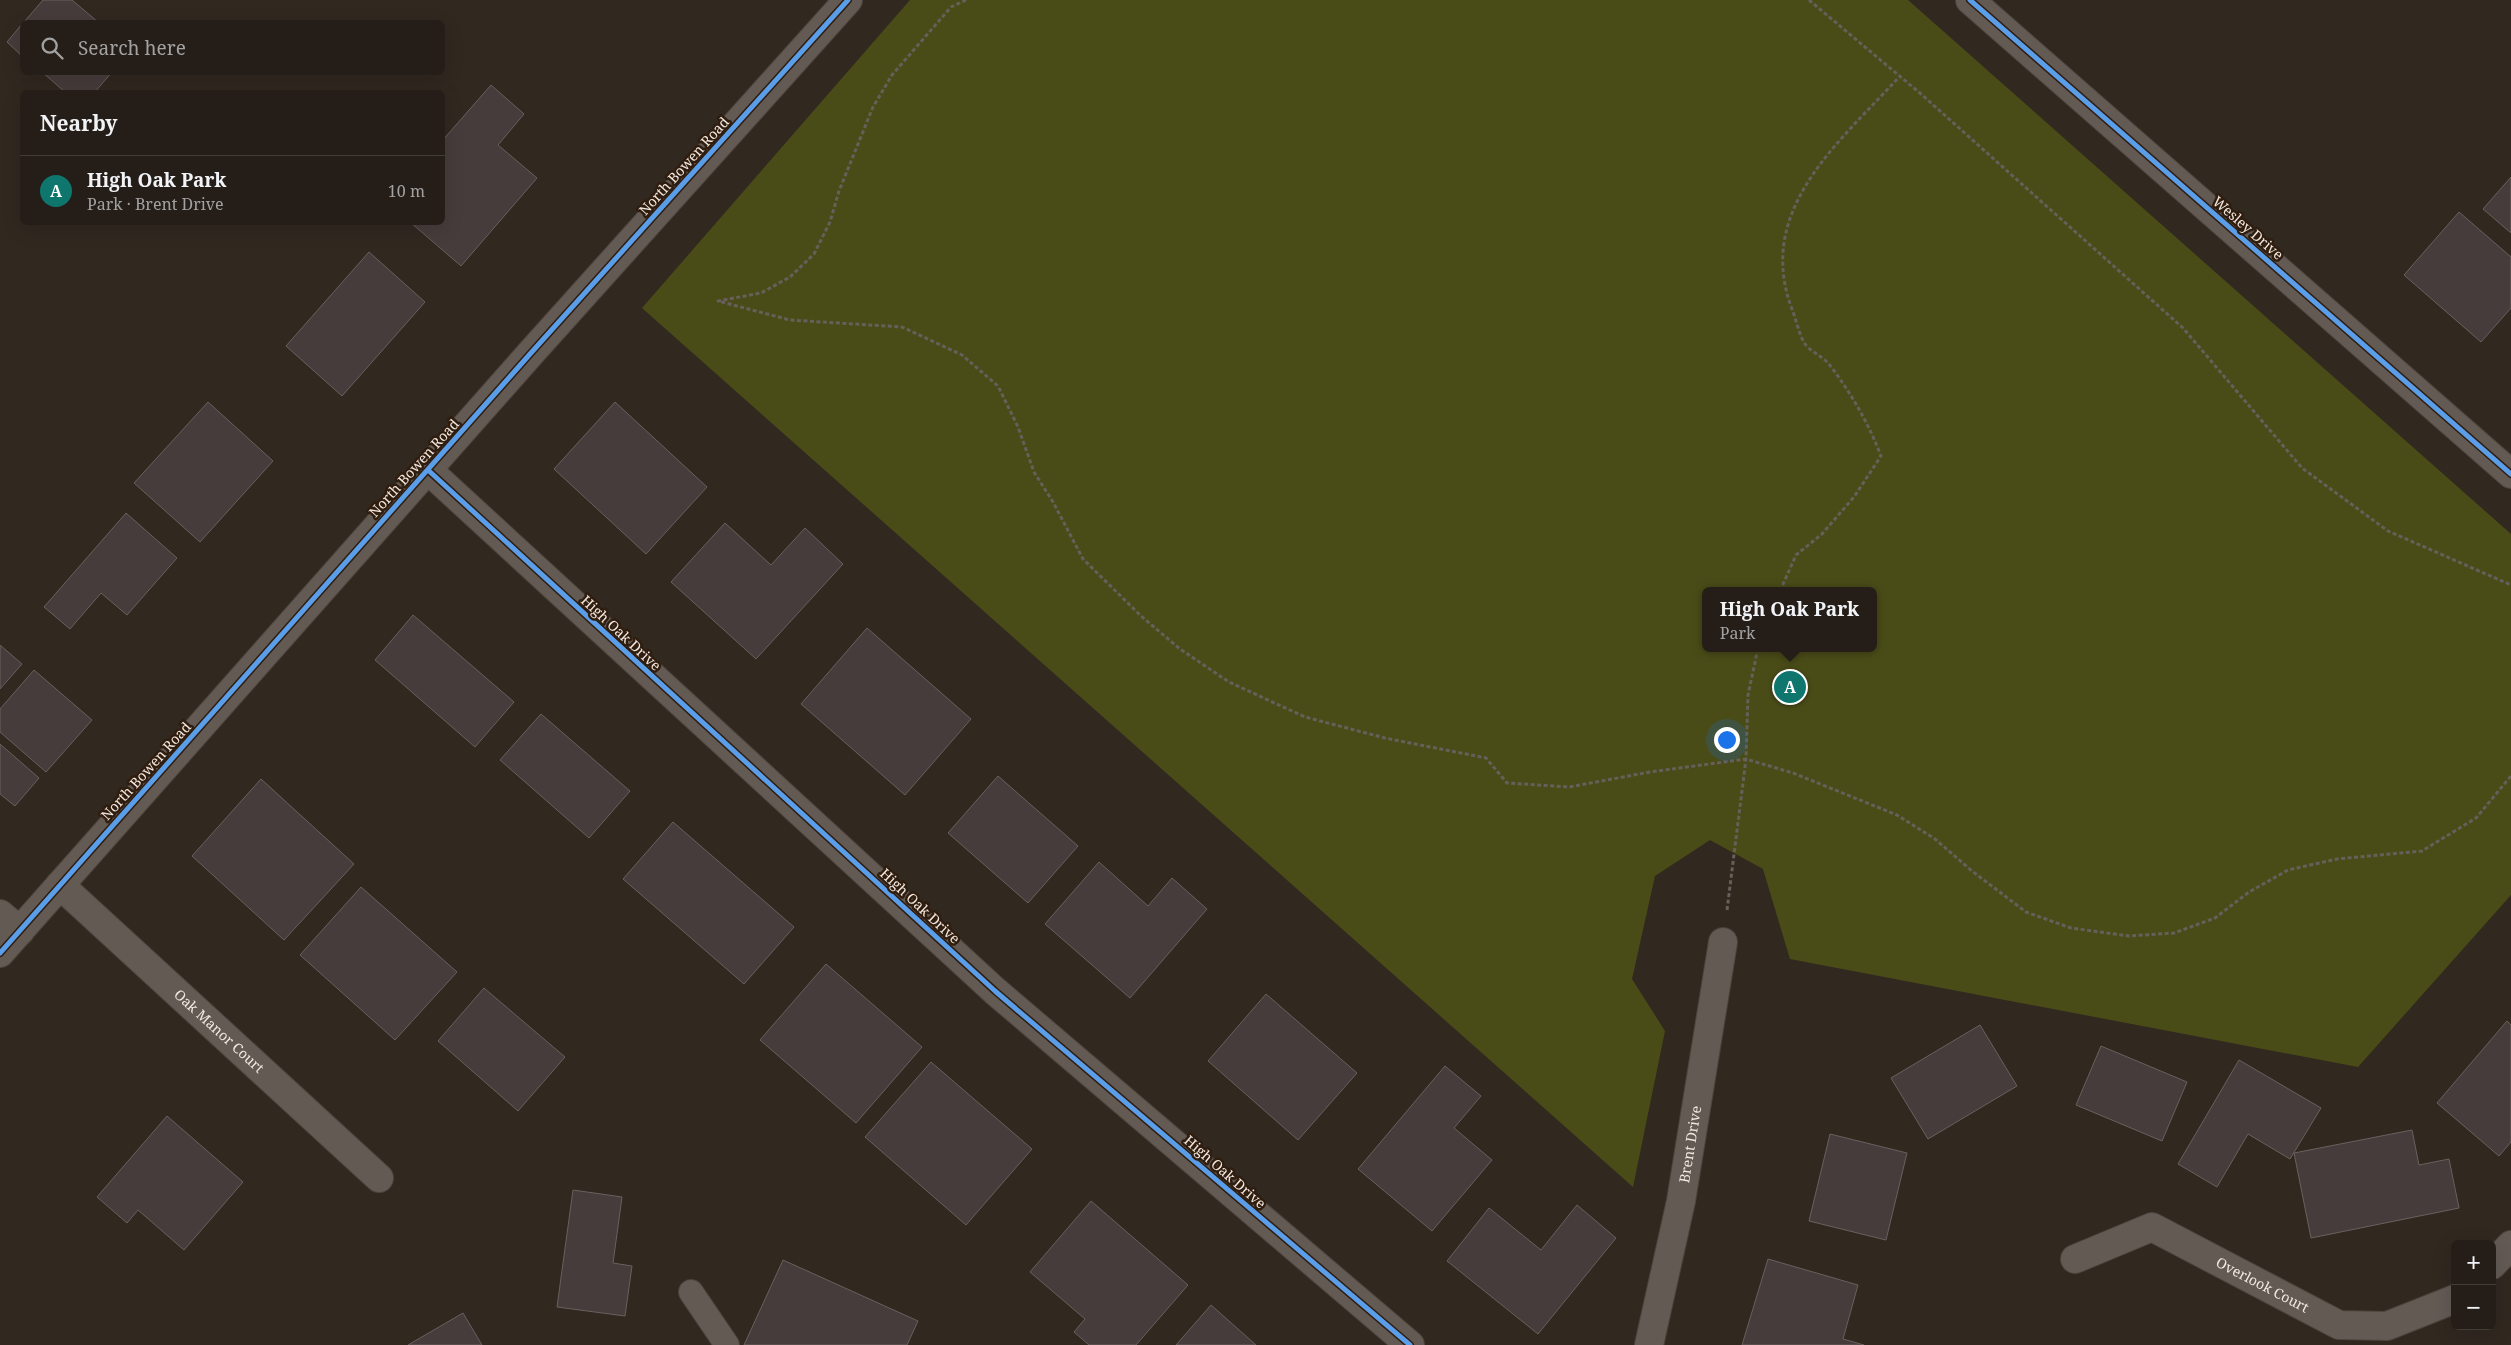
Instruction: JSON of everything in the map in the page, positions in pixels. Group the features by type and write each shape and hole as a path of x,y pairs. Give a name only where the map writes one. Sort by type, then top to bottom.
{"street":[{"name":"North Bowen Road","path":"0,953 10,923 60,885 848,0"},
{"name":"Wesley Drive","path":"1970,0 2511,474"},
{"name":"High Oak Drive","path":"428,470 996,991 1410,1345"},
{"name":"Oak Manor Court","path":"60,885 379,1178"},
{"name":"Brent Drive","path":"1649,1345 1681,1201 1723,942"},
{"name":"Overlook Court","path":"2075,1259 2152,1227 2339,1325 2387,1326 2451,1301"},
{"path":"2496,1261 2511,1245"}],"lane":[{"path":"691,1292 727,1345"}],"path":[{"path":"966,0 951,7 892,75 870,115 839,191 830,222 814,254 790,278 761,293 718,301 790,320 902,327 962,355 998,386 1018,427 1034,472 1054,502 1083,558 1140,616 1180,649 1229,682 1305,717 1385,738 1486,758 1507,783 1569,787 1650,772 1746,759 1793,773 1897,815 1935,839 1972,871 2026,912 2070,928 2129,936 2174,933 2215,918 2249,892 2288,870 2337,859 2422,851 2476,818 2511,776"},
{"path":"1809,0 1900,76 2183,328 2302,468 2388,531 2511,585"},
{"path":"1782,587 1796,555 1822,534 1854,497 1881,456 1867,422 1848,391 1827,362 1805,344 1787,296 1782,257 1793,209 1816,167 1900,76"},
{"path":"1723,942 1746,759 1748,695 1757,652"}],"shaded area":[{"path":"910,0 1908,0 2511,534 2511,895 2358,1067 1790,959 1763,869 1710,840 1655,876 1632,979 1665,1031 1633,1187 642,308"}],"building":[{"path":"43,0 72,0 96,20 26,20"},
{"path":"20,26 20,54 7,42"},
{"path":"45,75 109,75 97,90 63,90"},
{"path":"491,85 524,114 498,145 537,178 461,266 413,225 445,225 445,138"},
{"path":"2511,177 2511,233 2483,209"},
{"path":"2459,212 2511,257 2511,308 2481,342 2404,275"},
{"path":"369,252 425,302 342,396 286,346"},
{"path":"208,402 273,461 200,542 134,483"},
{"path":"615,402 707,487 646,554 554,469"},
{"path":"126,513 177,558 127,615 101,593 70,629 44,607"},
{"path":"725,523 771,565 805,528 843,564 756,659 671,582"},
{"path":"413,615 514,702 475,747 375,660"},
{"path":"867,628 971,719 905,795 801,704"},
{"path":"0,645 22,664 0,689"},
{"path":"34,670 92,720 46,772 0,732 0,709"},
{"path":"541,714 630,791 589,838 500,760"},
{"path":"0,744 39,778 15,806 0,794"},
{"path":"998,776 1078,846 1028,903 948,833"},
{"path":"261,779 354,864 284,940 192,856"},
{"path":"673,822 794,927 744,984 623,879"},
{"path":"1099,862 1148,906 1172,878 1207,909 1130,998 1045,924"},
{"path":"361,887 457,972 395,1040 300,955"},
{"path":"826,964 922,1047 856,1123 760,1040"},
{"path":"484,988 565,1057 518,1111 438,1041"},
{"path":"1266,994 1357,1073 1298,1140 1208,1061"},
{"path":"2507,1021 2511,1025 2511,1142 2499,1156 2437,1103"},
{"path":"1980,1025 2017,1086 1928,1139 1891,1078"},
{"path":"2101,1046 2187,1082 2162,1141 2076,1105"},
{"path":"2239,1060 2321,1108 2290,1159 2248,1134 2217,1187 2178,1164"},
{"path":"931,1062 1032,1149 966,1225 865,1137"},
{"path":"1445,1066 1481,1096 1454,1128 1492,1160 1432,1231 1358,1169"},
{"path":"167,1116 243,1182 184,1250 138,1210 127,1223 97,1197"},
{"path":"2412,1130 2419,1165 2449,1159 2459,1208 2311,1238 2294,1153"},
{"path":"1830,1134 1907,1153 1886,1240 1809,1221"},
{"path":"573,1190 622,1197 613,1263 632,1266 625,1316 557,1307"},
{"path":"1091,1201 1188,1285 1136,1345 1089,1345 1074,1332 1085,1319 1030,1272"},
{"path":"1577,1205 1616,1238 1538,1334 1447,1261 1489,1208 1541,1250"},
{"path":"1768,1259 1858,1285 1843,1339 1864,1345 1742,1345"},
{"path":"783,1260 918,1321 907,1345 744,1345"},
{"path":"1211,1305 1256,1345 1176,1345"},
{"path":"463,1313 482,1345 408,1345"}],"cycle path":[{"path":"0,953 530,354 848,0"},
{"path":"1970,0 2511,474"},
{"path":"428,470 995,991 1410,1345"}],"place":[{"name":"High Oak Park","path":"1790,687"}]}
